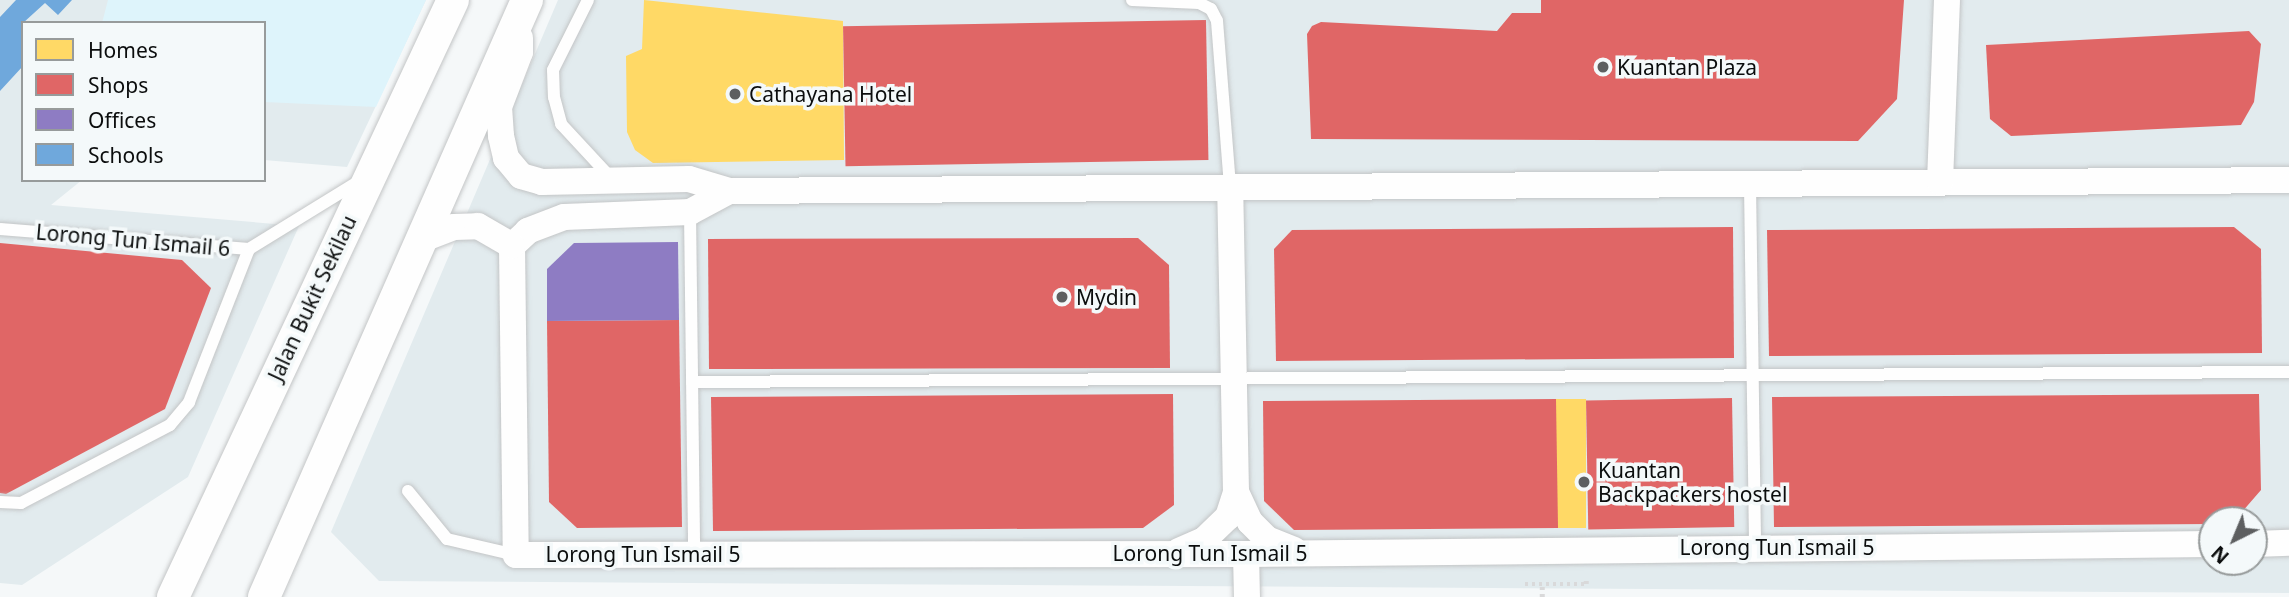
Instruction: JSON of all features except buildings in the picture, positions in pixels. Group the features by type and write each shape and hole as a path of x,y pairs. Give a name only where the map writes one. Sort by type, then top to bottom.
{"street":[{"name":"Jalan Bukit Sekilau","path":"173,597 453,0"},
{"path":"1940,182 1947,0"},
{"path":"523,9 520,52 499,107 506,158 521,176 542,183 689,179 729,191 2289,180"},
{"path":"264,597 523,9"},
{"path":"1174,553 1204,540 1228,517 1236,492 1230,188"},
{"path":"420,240 454,227 478,226 512,246 528,231 564,217 690,212 729,191"},
{"name":"Lorong Tun Ismail 5","path":"512,246 516,555 1246,554 2198,544"},
{"path":"1236,492 1250,522 1267,539 1301,553"},
{"path":"2268,544 2289,543"},
{"path":"1246,554 1247,597"}],"lane":[{"path":"588,0 553,70 554,97 561,124 613,181"},
{"path":"1132,0 1199,3 1210,9 1217,21 1230,188"},
{"name":"Lorong Tun Ismail 6","path":"0,229 249,249 371,173"},
{"path":"1750,184 1755,547"},
{"path":"690,212 694,554"},
{"path":"0,502 21,503 170,425 189,402 249,249"},
{"path":"692,382 1235,381 2289,372"},
{"path":"408,491 447,539 516,555"}],"path":[{"path":"1542,584 1542,597"}],"shaded area":[{"path":"0,0 426,0 347,167 266,160 266,21 21,21 21,182 80,182 51,205 299,226 188,477 22,585 0,583"},
{"path":"108,0 426,0 376,107 266,102 266,21 103,21"},
{"path":"558,0 2289,0 2289,593 379,581 331,532"}],"place":[{"name":"Kuantan Plaza","path":"1603,67"},
{"name":"Cathayana Hotel","path":"735,94"},
{"name":"Mydin","path":"1062,297"},
{"name":"Kuantan Backpackers hostel","path":"1584,482"}]}
